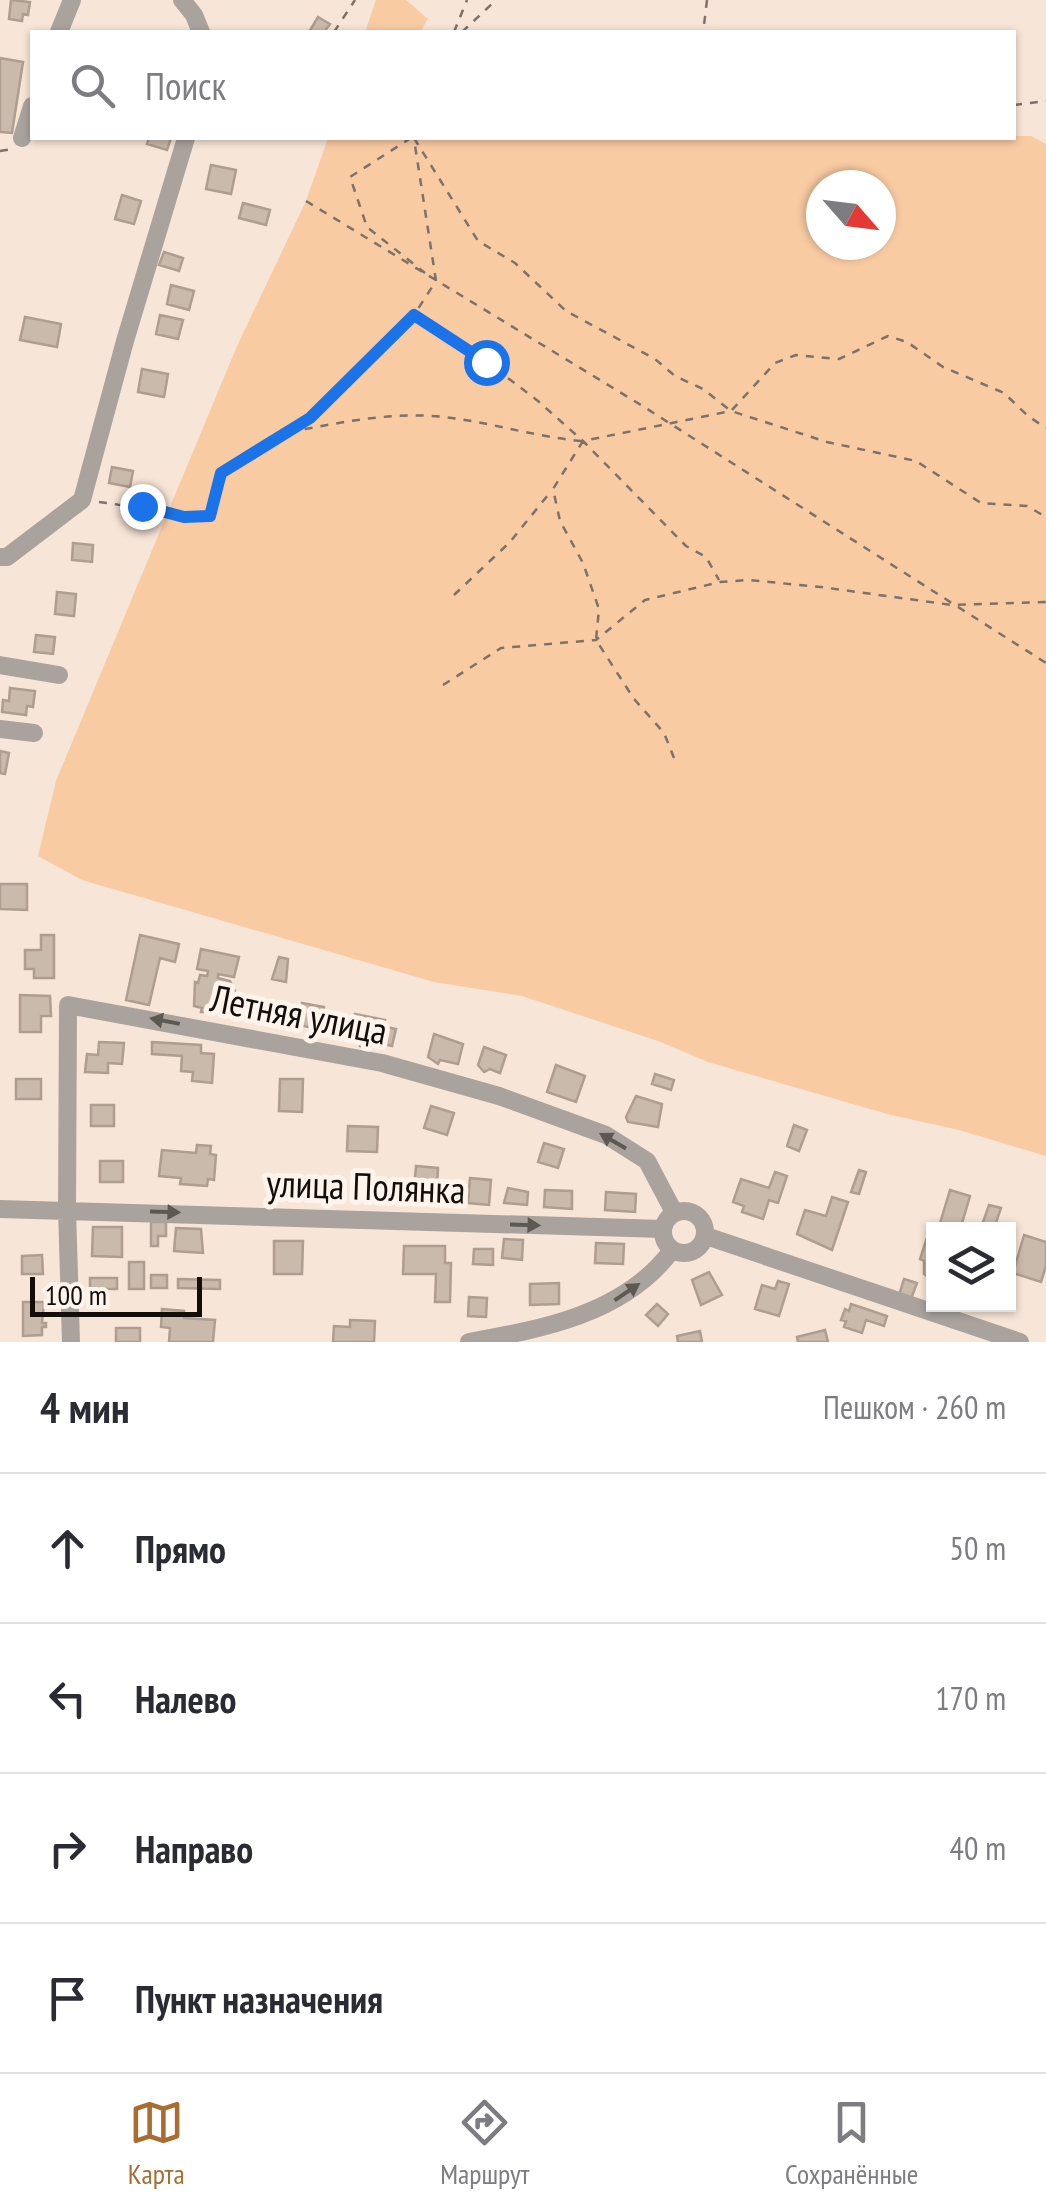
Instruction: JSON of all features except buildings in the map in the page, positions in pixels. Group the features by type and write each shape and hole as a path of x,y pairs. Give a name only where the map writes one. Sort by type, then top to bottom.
{"street":[{"path":"60,30 72,0"},
{"path":"182,0 200,30"},
{"path":"22,138 30,112"},
{"path":"0,557 8,556 82,500 185,140"},
{"path":"0,665 59,674"},
{"path":"0,728 34,733"},
{"name":"Летняя улица","path":"67,1209 67,1012 68,1005 76,1004 382,1063 499,1096 606,1135 647,1161 674,1212"},
{"name":"улица Полянка","path":"0,1209 663,1230"},
{"path":"67,1209 71,1342"},
{"path":"690,1210 703,1220 706,1236 699,1248 686,1254 672,1250 663,1230 674,1212 690,1210"},
{"path":"706,1236 1020,1342"},
{"path":"468,1342 570,1320 624,1296 662,1264 672,1250"}],"path":[{"path":"335,30 355,0"},
{"path":"455,30 467,0"},
{"path":"464,30 496,0"},
{"path":"706,30 707,0"},
{"path":"1016,106 1046,101"},
{"path":"410,140 350,177 368,227 436,281"},
{"path":"82,500 142,506 184,517 210,516 221,473 310,418 414,315 436,281 413,140"},
{"path":"414,140 478,241 514,263 566,312 655,359 731,411 827,442 916,461 982,503 1027,506 1046,517"},
{"path":"306,201 1046,663"},
{"path":"414,315 486,362 584,441 686,546 706,557 720,582"},
{"path":"285,433 364,418 443,416 542,438 584,441 731,411 774,362 796,355 839,359 888,336 907,342 943,367 1004,393 1046,428"},
{"path":"454,595 510,542 553,489 584,441"},
{"path":"553,489 560,521 599,609 596,640 634,699 664,733 674,758"},
{"path":"443,685 501,648 596,640 645,600 720,582 748,580 821,586 952,605 1046,602"}],"shaded area":[{"path":"376,0 406,0 428,19 421,30 366,30"},
{"path":"1016,136 1031,136 1046,144 1046,1156 708,1062 658,1041 522,996 434,982 82,880 38,856 56,781 237,346 306,201 327,140 1016,140"}],"route":[{"path":"142,506 184,517 210,516 221,473 310,418 414,315 486,362"}]}
